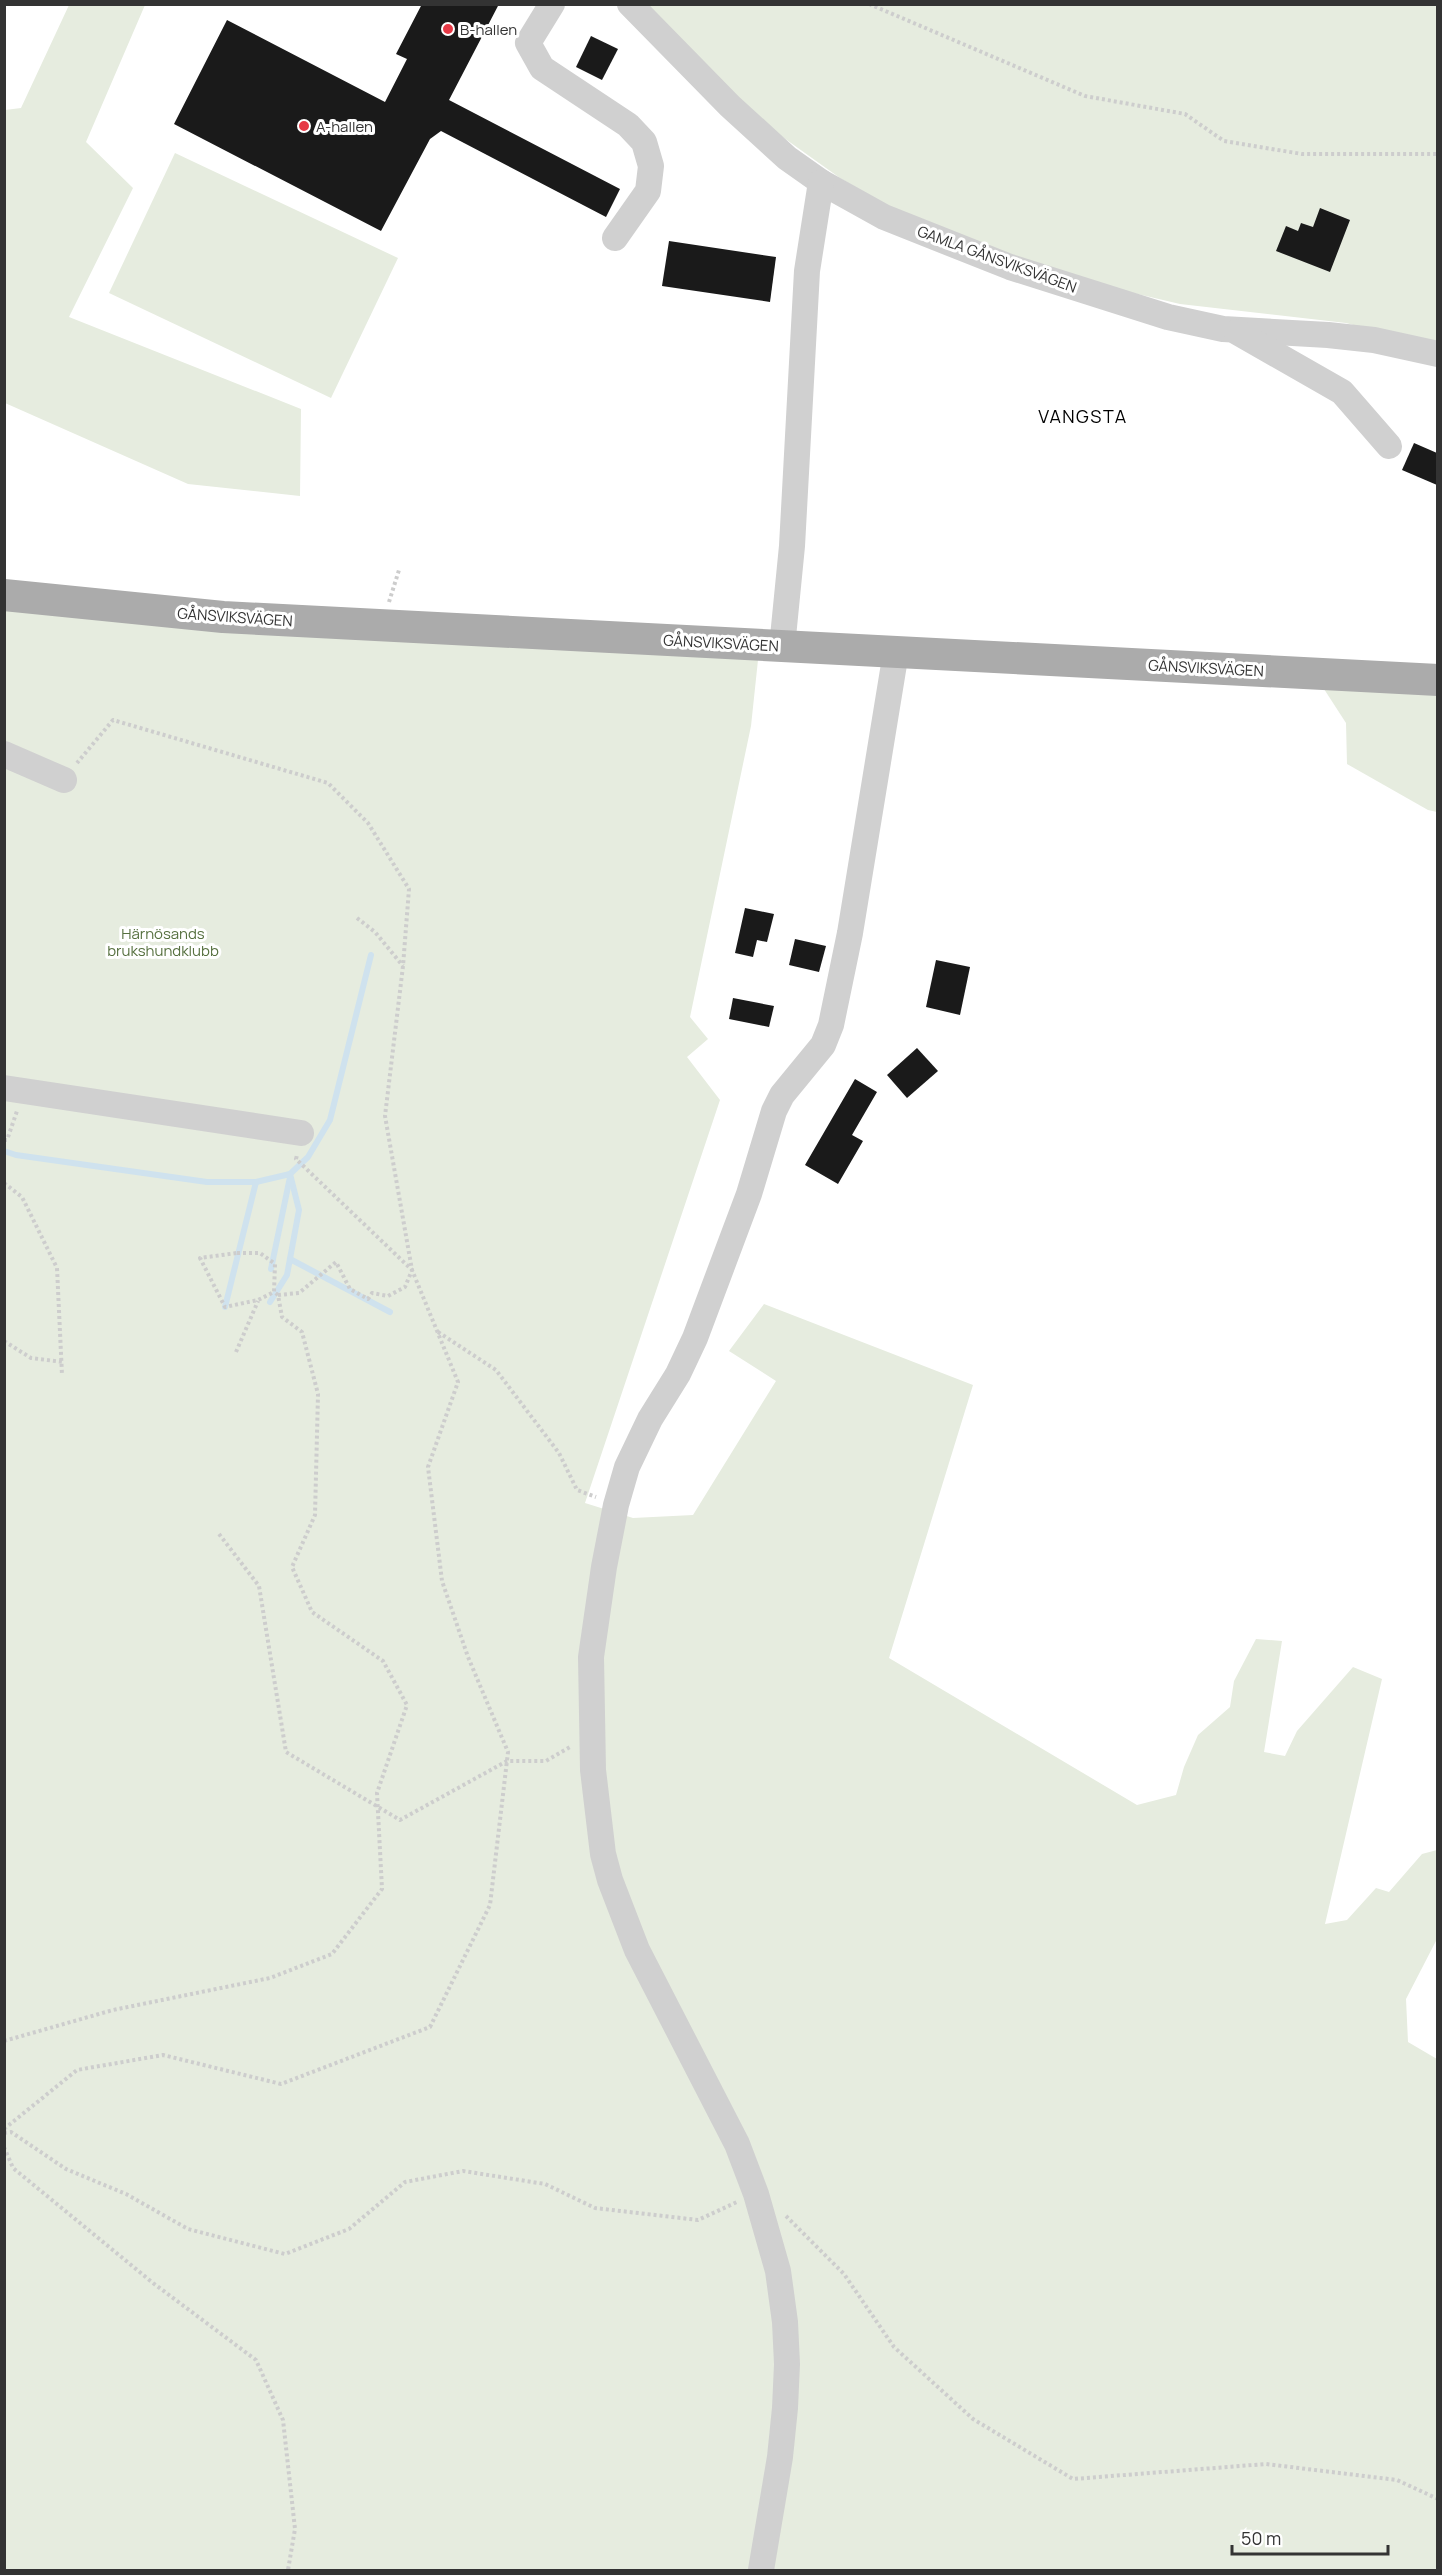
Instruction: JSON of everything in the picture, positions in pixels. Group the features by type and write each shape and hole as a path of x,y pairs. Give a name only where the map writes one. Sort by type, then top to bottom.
{"main road":[{"name":"GÅNSVIKSVÄGEN","path":"4,595 223,617 1437,680"}],"street":[{"path":"552,4 528,43 542,68 628,125 644,142 649,158 651,166 648,191 615,238"},
{"name":"GAMLA GÅNSVIKSVÄGEN","path":"630,4 730,106 787,158 821,182 884,217 1010,267 1168,317 1231,329 1374,340 1437,354"},
{"path":"783,647 792,546 807,272 821,182"},
{"path":"1231,329 1342,393 1389,446"},
{"path":"761,2571 780,2457 787,2364 785,2322 778,2271 756,2194 737,2144 637,1950 621,1912 603,1854 596,1803 591,1657 616,1505 627,1467 650,1419 678,1374 695,1338 749,1194 774,1111 782,1095 823,1045 831,1025 850,933 896,652"},
{"path":"4,754 64,780"},
{"path":"14,1089 301,1132"}],"path":[{"path":"869,4 1085,96 1185,114 1224,141 1302,154 1437,154"},
{"path":"4,2131 77,2070 164,2055 281,2084 430,2027 490,1905 508,1752 468,1657 442,1581 428,1467 458,1382 412,1270 385,1116 403,966 409,889 368,824 328,783 113,720 64,780"},
{"path":"357,918 375,932 403,966"},
{"path":"4,1140 7,1140 14,1089"},
{"path":"296,1159 412,1270"},
{"path":"4,1183 22,1197 57,1268 62,1375"},
{"path":"4,2041 113,2010 270,1978 332,1954 382,1889 377,1793 407,1704 382,1660 312,1612 292,1567 315,1515 318,1394 302,1332 282,1317 276,1294 273,1263 260,1253 200,1258 225,1306 276,1294 298,1293 336,1262 350,1289 368,1299 372,1293 388,1296 405,1287 412,1270"},
{"path":"236,1352 258,1300"},
{"path":"437,1332 496,1370 559,1453 577,1490 616,1505"},
{"path":"4,1341 31,1358 63,1362"},
{"path":"219,1534 259,1586 286,1752 400,1820 507,1761 546,1761 592,1734"},
{"path":"4,2131 11,2132 66,2169 126,2194 188,2229 285,2254 349,2229 405,2182 463,2171 545,2184 595,2208 698,2220 756,2194 795,2223 828,2257 844,2274 894,2347 973,2419 1073,2479 1266,2464 1397,2480 1437,2499"},
{"path":"4,2147 13,2168 153,2283 256,2360 283,2420 295,2529 288,2571"}],"green space":[{"path":"69,5 145,5 86,142 133,188 69,317 301,409 300,496 188,484 5,403 5,110 21,108"},
{"path":"644,5 1437,5 1437,348 1346,323 1180,304 1129,292 1076,277 907,218 840,178 770,128"},
{"path":"175,153 398,258 331,398 109,293"},
{"name":"Härnösands brukshundklubb","path":"4,605 758,660 751,726 690,1017 708,1039 687,1057 720,1100 585,1503 633,1518 693,1515 776,1381 729,1351 764,1304 973,1385 889,1658 1137,1805 1176,1795 1184,1767 1198,1735 1230,1707 1234,1681 1256,1639 1282,1641 1264,1752 1285,1756 1297,1731 1353,1667 1382,1679 1325,1924 1347,1920 1376,1888 1389,1892 1422,1854 1437,1850 1437,1939 1406,1999 1408,2042 1437,2059 1437,2570 5,2570"},
{"path":"1437,685 1437,812 1428,810 1347,764 1346,723 1324,689"}],"building":[{"name":"A-hallen","path":"422,4 499,4 449,100 620,189 606,217 441,131 430,139 381,231 174,124 227,20 385,102 407,59 396,54"},
{"path":"591,36 618,49 602,80 576,67"},
{"path":"1320,208 1350,220 1330,272 1276,251 1286,226 1298,231 1301,223 1313,227"},
{"path":"669,241 776,257 770,302 662,286"},
{"path":"1414,443 1437,453 1437,485 1402,470"},
{"path":"745,908 774,914 767,942 757,940 753,957 735,953"},
{"path":"795,939 826,946 819,972 789,965"},
{"path":"936,960 970,967 960,1015 926,1007"},
{"path":"733,998 774,1006 769,1027 729,1019"},
{"path":"917,1048 938,1071 907,1098 887,1075"},
{"path":"855,1079 877,1092 852,1135 863,1141 838,1184 805,1165"}],"waterway":[{"path":"4,1151 16,1155 207,1182 256,1182 290,1174 308,1157 330,1120 371,955"},
{"path":"270,1302 287,1275 299,1210 290,1174"},
{"path":"271,1269 290,1177"},
{"path":"225,1307 256,1182"},
{"path":"290,1259 390,1312"}],"place":[{"name":"B-hallen","path":"448,29"},
{"name":"A-hallen","path":"304,126"}],"district":[{"name":"VANGSTA","path":"1083,416"}]}
